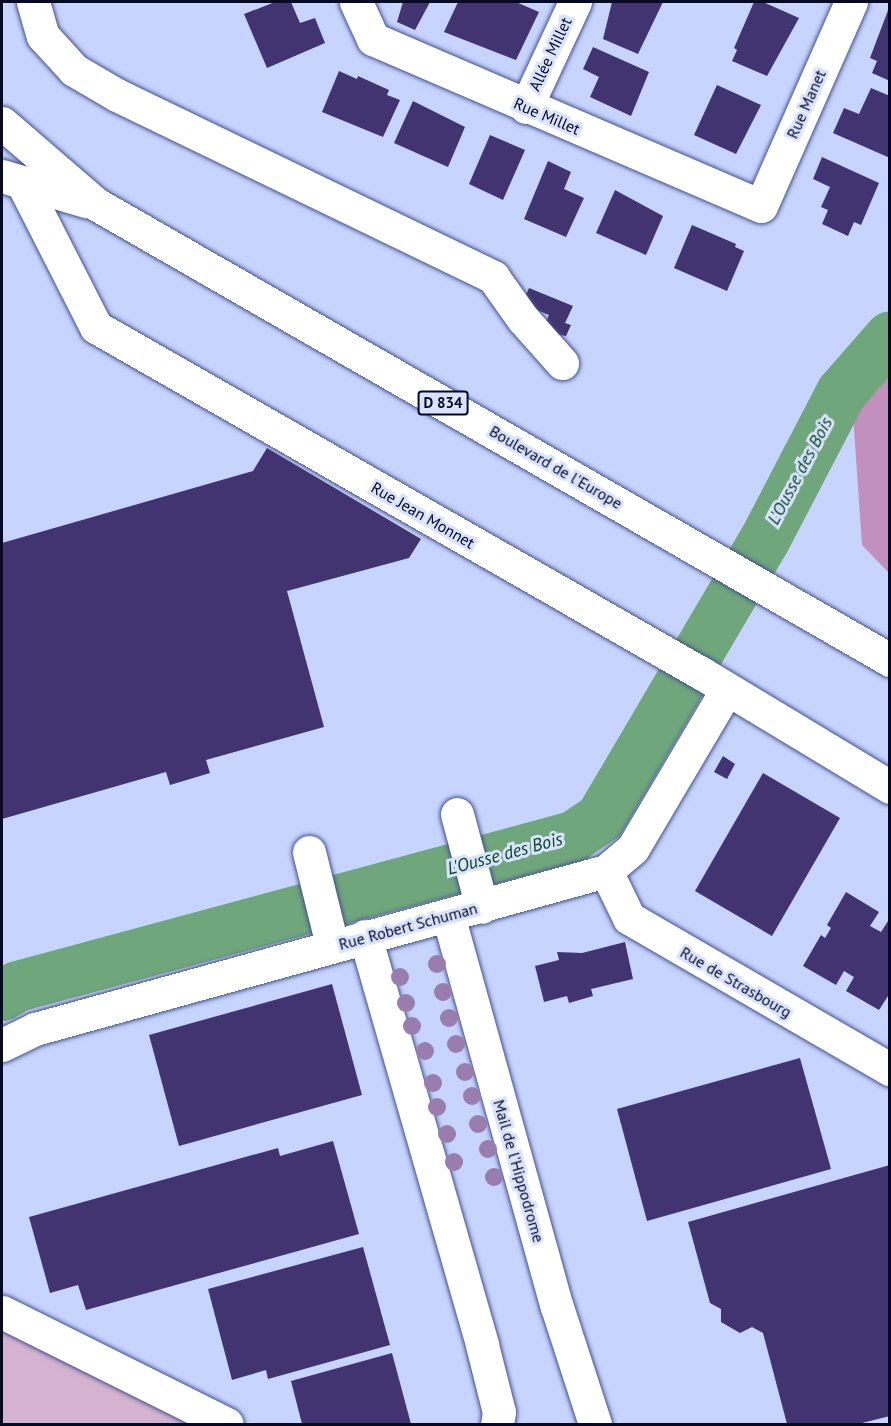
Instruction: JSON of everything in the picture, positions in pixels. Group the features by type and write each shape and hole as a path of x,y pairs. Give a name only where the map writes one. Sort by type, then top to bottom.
{"street":[{"path":"33,2 42,36 74,70 117,95 493,277 523,319 562,363"},
{"name":"Rue Millet","path":"356,2 373,39 761,207"},
{"name":"Allée Millet","path":"526,107 575,2"},
{"name":"Rue Manet","path":"761,207 851,2"},
{"name":"Boulevard de l'Europe","path":"2,123 96,204 890,660"},
{"name":"Boulevard de l'Europe","path":"12,179 96,204"},
{"name":"Rue Jean Monnet","path":"12,179 96,327 702,675 890,786"},
{"name":"Rue Robert Schuman","path":"2,1045 35,1029 606,871 633,848 702,675"},
{"path":"465,842 482,907"},
{"path":"309,852 322,897 332,945"},
{"name":"Rue de Strasbourg","path":"606,871 629,918 890,1069"},
{"name":"Mail de l'Hippodrome","path":"448,915 557,1307 595,1425"},
{"path":"365,936 482,1345 499,1412 497,1425"},
{"path":"2,1312 227,1425"}],"shaded area":[{"path":"889,359 889,573 862,545 852,400"},
{"path":"2,1330 192,1424 2,1424"}],"building":[{"path":"275,2 291,2 300,23 315,18 325,43 267,68 244,14"},
{"path":"403,2 430,2 415,30 397,22"},
{"path":"458,2 516,2 539,12 516,60 444,32"},
{"path":"612,2 663,2 638,54 603,39"},
{"path":"754,2 763,2 799,18 767,76 732,61 737,50 734,48"},
{"path":"890,5 890,81 872,73 877,61 870,58"},
{"path":"593,47 649,72 631,116 590,97 599,77 583,69"},
{"path":"339,71 357,79 358,76 389,90 387,95 400,100 383,137 322,112"},
{"path":"717,85 761,105 736,154 694,135"},
{"path":"871,88 890,96 890,158 833,133 844,108 859,114"},
{"path":"413,101 465,127 448,167 394,143"},
{"path":"490,135 525,150 503,200 469,184"},
{"path":"822,157 879,183 861,225 854,222 848,236 822,224 828,210 821,207 830,187 813,179"},
{"path":"548,161 571,172 564,189 584,198 566,237 524,219"},
{"path":"615,190 663,216 646,255 596,233"},
{"path":"692,225 736,244 735,247 744,251 727,291 674,268"},
{"path":"529,288 573,306 565,323 571,325 566,336 542,332 549,315 522,304"},
{"path":"267,448 421,539 409,558 287,591 324,727 206,760 210,773 170,785 166,772 2,819 2,543 253,471"},
{"path":"723,756 735,764 727,779 714,772"},
{"path":"763,773 840,818 772,936 695,891"},
{"path":"846,892 879,912 870,926 881,932 890,918 890,993 879,1010 846,991 854,977 844,971 836,985 803,966 821,935 825,938 831,928 827,925"},
{"path":"625,942 633,979 591,989 593,996 569,1003 567,996 544,1002 535,966 559,960 557,952 582,953"},
{"path":"332,984 362,1095 179,1146 149,1035"},
{"path":"800,1058 831,1169 647,1221 617,1109"},
{"path":"333,1141 359,1234 86,1310 78,1285 50,1293 29,1217 278,1148 280,1156"},
{"path":"890,1165 890,1416 858,1424 787,1424 763,1333 752,1327 740,1333 721,1322 721,1309 710,1303 688,1222"},
{"path":"363,1247 390,1345 268,1379 266,1370 232,1380 208,1289"},
{"path":"392,1353 411,1424 302,1424 291,1381"}],"waterway":[{"name":"L'Ousse des Bois","path":"2,995 17,986 573,836 600,818 764,540 841,392 890,336"}]}
